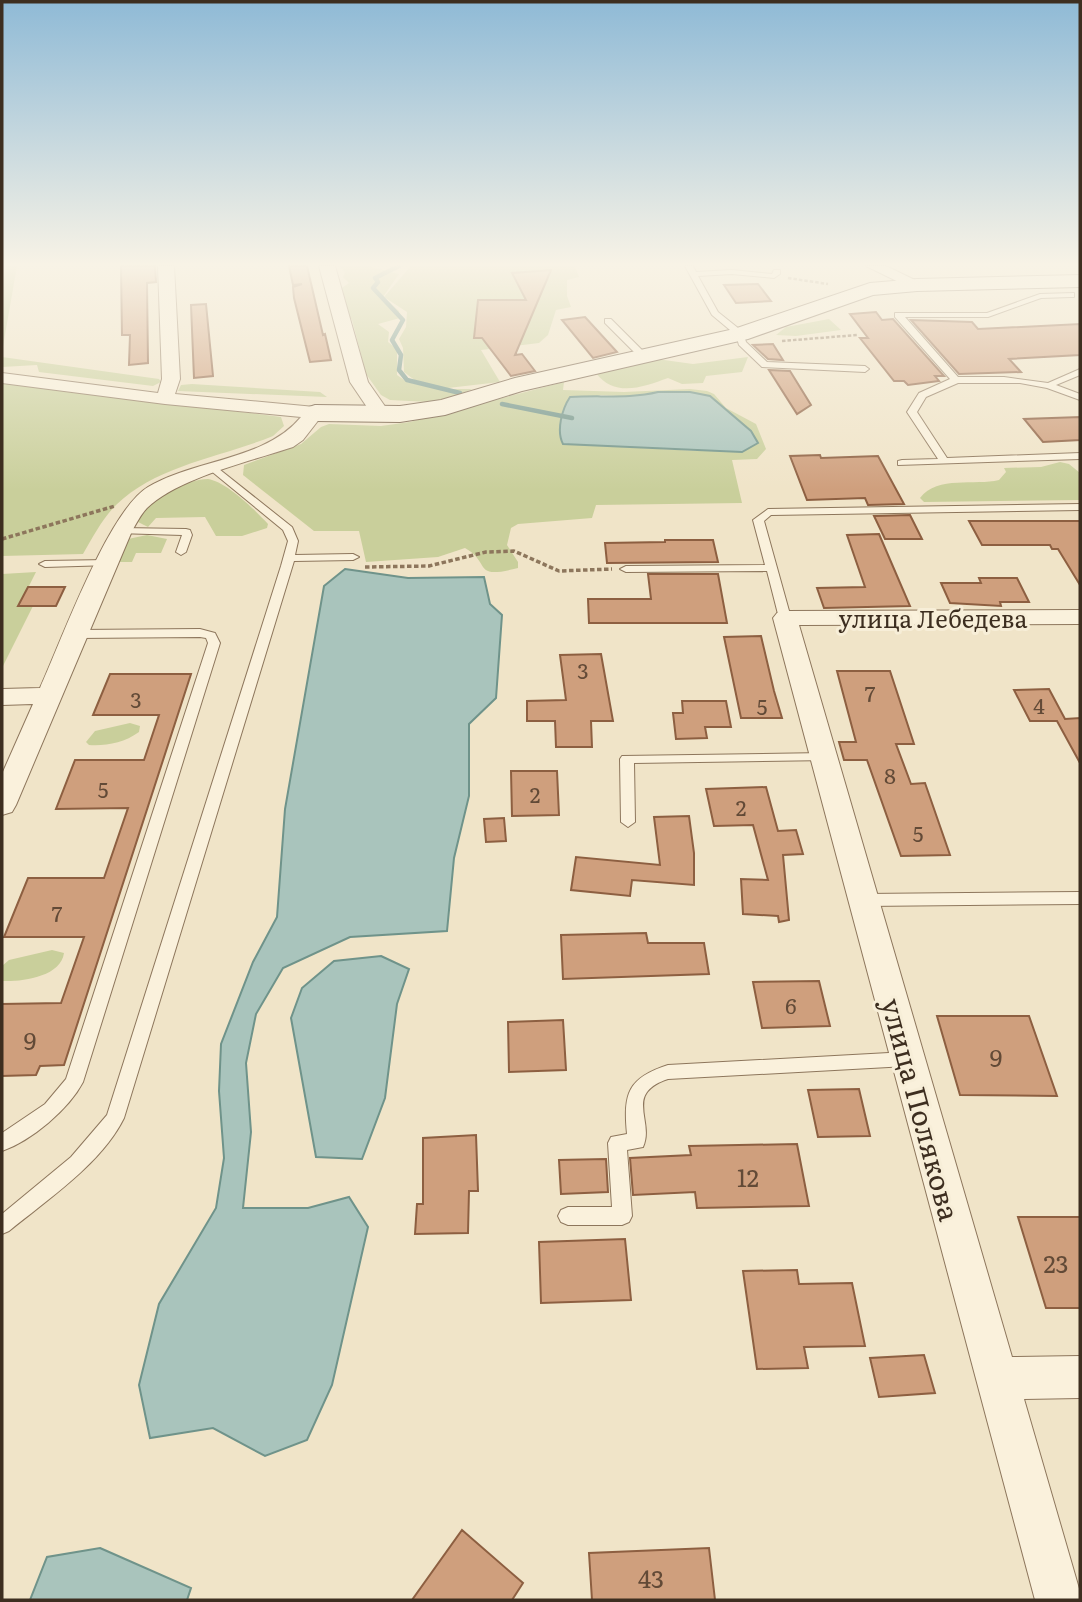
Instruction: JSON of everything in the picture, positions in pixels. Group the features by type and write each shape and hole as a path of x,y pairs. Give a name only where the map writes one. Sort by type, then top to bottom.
{"street":[{"path":"166,399 171,379 169,341"},
{"path":"348,341 359,382 382,415"},
{"path":"2,378 166,399 315,414 382,415 445,407 515,385 643,356 731,341"},
{"path":"2,805 121,531 137,506 154,492 286,443 296,436 315,414"},
{"name":"улица Лебедева","path":"785,618 1080,617"},
{"name":"улица Полякова","path":"785,618 1059,1600"},
{"path":"2,697 49,696"},
{"path":"996,1378 1080,1377"}],"lane":[{"path":"628,341 643,356"},
{"path":"743,341 765,365 865,369"},
{"path":"921,341 956,380"},
{"path":"1052,384 1080,372"},
{"path":"945,462 912,412 922,395 956,380 999,378 1052,384 1080,397"},
{"path":"902,463 1080,456"},
{"path":"2,1225 79,1162 100,1141 115,1118 289,558 293,541 288,529 214,468"},
{"path":"785,618 758,520 768,512 1080,507"},
{"path":"121,531 186,532 181,552"},
{"path":"289,558 353,557"},
{"path":"45,564 107,563"},
{"path":"626,569 772,568"},
{"path":"2,1143 54,1109 74,1082 214,643 211,636 200,633 77,634"},
{"path":"628,822 627,759 825,757"},
{"path":"865,900 1080,898"},
{"path":"568,1216 622,1216 617,1143 637,1142 634,1109 638,1090 648,1077 668,1072 909,1059"}],"path":[{"path":"2,538 63,522 97,508 120,505"},
{"path":"364,567 429,566 486,552 514,551 559,570 626,569"}],"green space":[{"path":"357,341 388,341 397,349 397,375 407,382 421,385 404,372 403,348 400,341 542,341 481,350 500,382 439,389 472,389 458,396 429,402 390,400 381,395 366,374"},
{"path":"2,357 159,379 161,382 153,386 39,372 37,365 2,367"},
{"path":"748,357 742,372 706,376 703,383 682,384 668,378 649,385 621,388 612,386 596,373 657,359 693,364"},
{"path":"2,382 281,417 284,426 273,436 170,471 132,491 106,516 83,554 2,556"},
{"path":"564,382 563,390 624,392 690,389 714,394 726,408 756,424 766,449 757,459 732,460 742,503 596,505 592,518 518,524 511,528 507,545 518,562 518,568 494,572 484,568 465,548 438,557 366,562 359,531 314,531 243,475 244,465 301,444 321,427 329,424 381,426 410,422","holes":["658,392 696,393 711,400 728,414 699,451 563,444 600,395 637,397"]},
{"path":"181,385 320,392 327,397 178,391"},
{"path":"1060,462 1069,464 1080,473 1080,500 924,502 920,498 937,486 999,480 1006,472 1004,468 1041,467"},
{"path":"208,479 224,485 240,497 268,524 267,528 242,536 216,536 205,517 156,518 148,527 136,521 148,505 167,492 188,483"},
{"path":"147,535 167,539 161,553 136,553 132,562 118,562 128,539"},
{"path":"36,572 19,606 33,606 2,668 2,574"},
{"path":"130,723 140,726 139,732 127,739 102,745 89,745 86,742 95,731"},
{"path":"52,950 64,953 56,968 48,973 29,979 2,981 2,966 9,960"}],"water":[{"path":"690,392 710,396 751,431 758,443 742,452 563,444 561,420 570,397 625,396"},
{"path":"345,569 408,578 484,577 490,604 502,615 496,698 469,724 469,796 454,858 447,931 350,937 283,968 256,1014 246,1063 251,1132 243,1208 308,1208 349,1197 368,1227 332,1385 307,1440 265,1456 213,1428 150,1438 139,1385 159,1304 216,1208 224,1158 219,1091 221,1044 253,962 277,917 285,809 324,586"},
{"path":"381,956 409,969 397,1004 385,1098 362,1159 316,1157 291,1018 302,988 334,961"},
{"path":"100,1548 191,1588 187,1600 30,1600 47,1557"}],"building":[{"path":"130,341 148,341 148,363 129,365"},
{"path":"192,341 210,341 213,376 194,378"},
{"path":"305,341 327,341 331,360 310,362"},
{"path":"484,341 521,341 515,355 522,354 535,371 511,376"},
{"path":"579,341 607,341 617,352 593,358"},
{"path":"862,341 912,341 944,376 935,376 939,381 908,385 904,381 894,381"},
{"path":"929,341 1080,341 1080,355 1009,359 1021,372 959,374"},
{"path":"773,344 783,360 768,359 753,345"},
{"path":"769,370 790,371 811,405 797,414"},
{"path":"1080,417 1080,440 1043,442 1024,419"},
{"path":"820,455 821,458 878,456 904,504 868,505 865,498 807,500 790,456"},
{"path":"910,515 922,539 885,539 874,516"},
{"path":"969,521 1080,521 1080,585 1058,549 1052,549 1050,545 982,545"},
{"path":"879,534 910,606 824,608 817,588 865,587 847,535"},
{"path":"713,540 718,562 607,563 605,543"},
{"path":"648,574 718,574 727,623 589,623 588,599 651,599"},
{"path":"979,578 1017,578 1029,602 1000,602 1001,606 950,603 941,583 981,583"},
{"path":"28,587 65,587 56,606 18,606"},
{"path":"761,636 782,718 741,718 724,637"},
{"path":"601,654 613,721 591,721 592,747 556,747 555,721 527,721 527,701 566,700 560,655"},
{"path":"837,671 890,671 914,744 896,744 911,784 925,783 950,855 901,856 867,760 844,760 839,742 856,742"},
{"path":"110,674 191,674 64,1065 40,1066 36,1075 2,1076 2,1004 61,1003 84,937 4,937 28,878 104,878 128,808 56,809 75,760 144,760 159,715 93,715"},
{"path":"1049,689 1065,719 1080,718 1080,763 1057,721 1030,721 1014,690"},
{"path":"682,701 726,701 731,727 705,727 707,738 676,739 673,713 683,713"},
{"path":"511,771 557,771 559,815 512,816"},
{"path":"766,787 778,831 796,830 803,854 783,855 789,920 779,922 778,916 743,914 741,879 768,880 753,825 714,826 706,789"},
{"path":"689,816 694,853 694,885 632,880 630,896 571,890 576,857 660,865 654,817"},
{"path":"504,818 506,841 486,842 484,819"},
{"path":"646,933 648,943 704,943 709,974 563,979 561,935"},
{"path":"819,981 830,1026 762,1028 753,982"},
{"path":"937,1016 1029,1016 1057,1096 960,1095"},
{"path":"563,1020 566,1070 509,1072 508,1022"},
{"path":"859,1089 870,1136 818,1137 808,1090"},
{"path":"476,1135 478,1191 469,1191 468,1233 415,1234 417,1204 423,1204 423,1138"},
{"path":"797,1144 809,1206 697,1208 695,1192 633,1195 630,1158 691,1155 689,1146"},
{"path":"606,1159 608,1192 561,1194 559,1160"},
{"path":"1018,1217 1080,1217 1080,1308 1046,1308"},
{"path":"625,1239 631,1300 541,1303 539,1242"},
{"path":"797,1270 799,1284 852,1283 865,1346 804,1347 808,1368 757,1369 743,1271"},
{"path":"924,1355 935,1393 879,1397 870,1358"},
{"path":"462,1530 523,1583 512,1600 412,1600"},
{"path":"709,1548 715,1600 592,1600 589,1553"}],"waterway":[{"path":"392,341 401,355 399,370 407,380 460,393"},
{"path":"502,404 572,418"}]}
